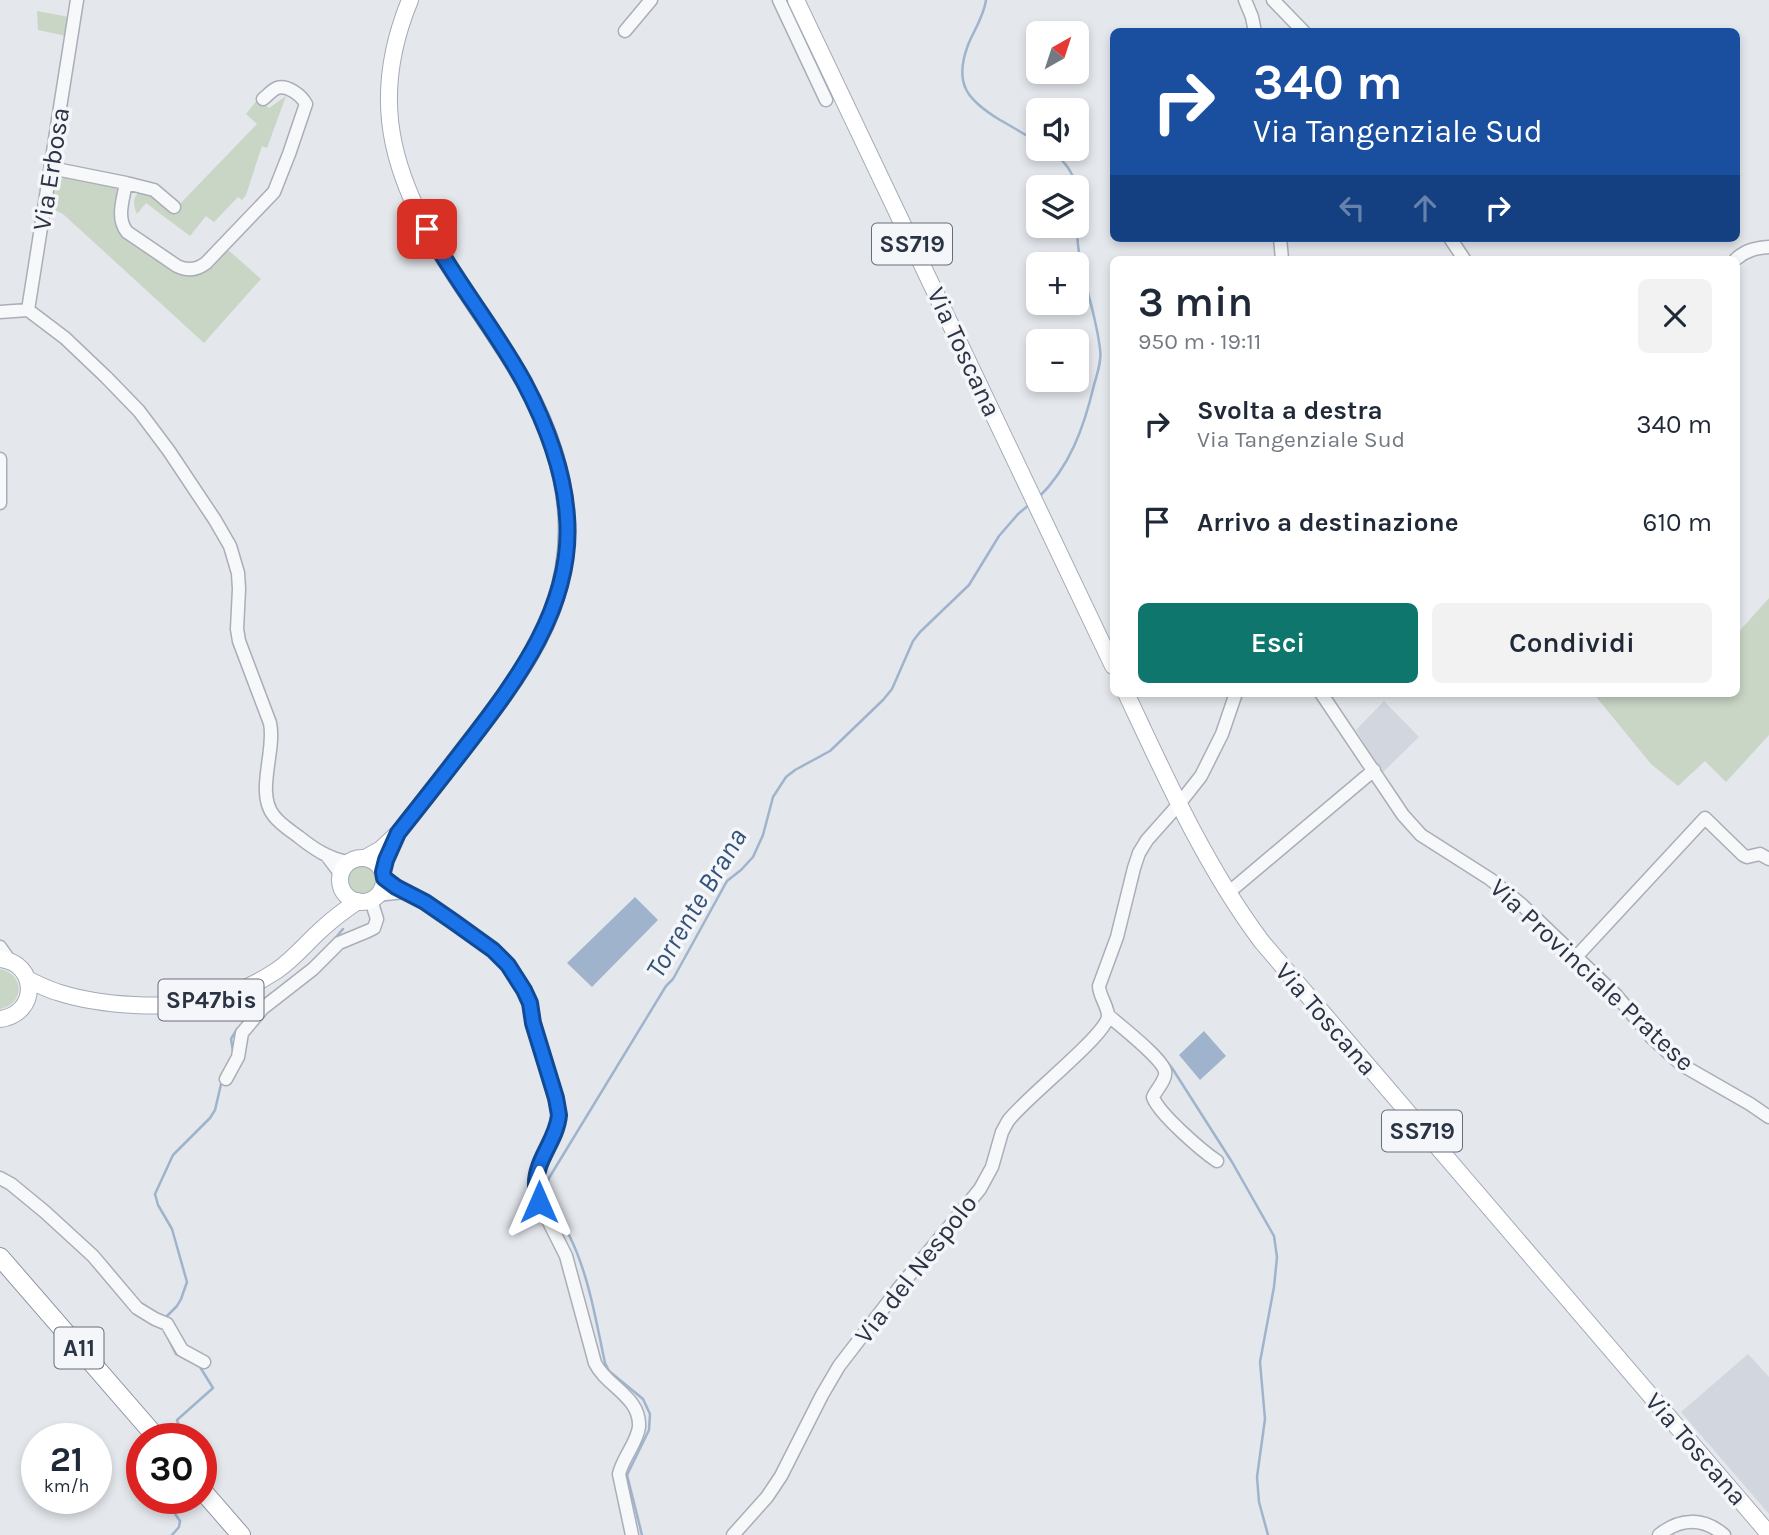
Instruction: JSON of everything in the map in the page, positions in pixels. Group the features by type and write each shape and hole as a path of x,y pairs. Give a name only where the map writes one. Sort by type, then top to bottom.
{"highway":[{"name":"A11","path":"0,1257 144,1423"},
{"name":"A11","path":"0,1274 130,1423"},
{"path":"217,1507 241,1535"},
{"path":"208,1514 226,1535"}],"main road":[{"path":"365,858 381,849 398,833 496,707 531,653 552,610 559,588 567,541 568,519 560,471 548,432 512,362 435,243 419,214 400,165 391,124 390,81 399,31 410,0"},
{"name":"Via Toscana","path":"796,0 1110,660"},
{"name":"Via Toscana","path":"1128,697 1179,804 1245,920 1285,971 1769,1534"},
{"path":"383,875 376,863 365,858 355,858 343,875 348,897 369,899 383,887 387,856 398,833"},
{"name":"SP47bis","path":"24,1006 50,998 173,1005 211,1000 249,987 299,952 322,928 332,912 343,875"},
{"name":"SP47bis","path":"322,928 369,899"},
{"path":"3,1022 24,1006 29,996 23,970 5,960"},
{"name":"SP47bis","path":"27,979 78,998"}],"street":[{"name":"Via Erbosa","path":"28,310 77,0"},
{"path":"625,31 650,0"},
{"path":"779,0 826,100"},
{"path":"1245,0 1254,28"},
{"path":"1273,0 1300,28"},
{"path":"126,183 120,218 127,232 182,268 190,270 203,266 270,198 279,184 306,104 300,96 282,88 277,88 263,99"},
{"path":"51,169 154,190 174,206"},
{"path":"1740,257 1752,249 1769,247"},
{"path":"0,312 28,310 65,338 106,377 139,411 190,481 230,546 239,589 239,641 272,732 266,784 269,808 280,822 326,856 343,875"},
{"path":"0,459 0,503"},
{"path":"1217,1161 1157,1107 1153,1097 1164,1076 1164,1070 1149,1051 1108,1015 1099,986 1117,937 1136,859 1147,841 1196,783 1216,748 1235,697"},
{"name":"Via Provinciale Pratese","path":"1324,697 1403,815 1421,835 1490,879 1522,905 1577,956 1677,1060 1769,1116"},
{"path":"1228,893 1374,770"},
{"path":"1577,956 1705,818 1742,855 1747,857 1760,854 1769,859"},
{"path":"1215,871 1246,878"},
{"path":"383,875 493,950 508,965 530,1003 533,1023 559,1115 557,1129 539,1168 536,1183 539,1202 566,1256 595,1363 601,1373 630,1401 638,1419 638,1430 620,1474 632,1535"},
{"path":"226,1079 238,1057 242,1033 263,1008 313,969 339,943 374,928 377,919 369,899 405,892"},
{"path":"0,947 5,960"},
{"name":"Via del Nespolo","path":"733,1535 767,1497 781,1476 839,1366 980,1189 992,1167 1008,1121 1085,1046 1102,1027 1108,1015"},
{"path":"0,1178 45,1212 93,1256 135,1306 170,1327 182,1350 204,1362"},
{"path":"1659,1535 1674,1524 1691,1522 1711,1526 1724,1535"}],"shaded area":[{"path":"1384,701 1419,737 1382,773 1356,730"},
{"path":"1748,1354 1769,1377 1769,1514 1681,1412"}],"green space":[{"path":"37,11 69,17 66,36 38,30"},
{"path":"286,96 267,148 262,146 242,200 238,197 214,222 206,216 190,236 146,203 137,214 134,203 138,193 153,194 174,210 257,124 246,114 258,99 269,108"},
{"path":"57,176 117,188 114,221 120,232 180,274 205,271 227,249 261,279 204,343 63,214 51,208"},
{"path":"1769,598 1769,735 1726,782 1705,761 1678,786 1651,764 1596,697 1740,697 1740,631"},
{"path":"362,864 373,869 378,880 373,891 362,896 351,891 346,880 351,869"},
{"path":"0,969 14,977 19,989 14,1001 0,1009"}],"water":[{"path":"635,897 658,920 592,987 567,963"},
{"path":"1204,1031 1226,1056 1200,1080 1179,1055"}],"waterway":[{"name":"Torrente Brana","path":"986,0 964,59 963,81 966,90 979,105 1026,135"},
{"name":"Torrente Brana","path":"1038,498 1059,473 1074,446 1086,416 1100,358 1098,336 1078,245 1077,192 1069,170 1062,161"},
{"name":"Torrente Brana","path":"642,1535 627,1475 649,1430 650,1414 643,1399 609,1371 605,1363 577,1252 546,1193 549,1178 666,986 673,979 727,881 753,857 763,835 773,797 786,777 830,751 883,700 892,689 913,641 969,585 999,536 1030,504"},
{"path":"332,942 343,929"},
{"path":"246,1019 261,1001 274,992"},
{"path":"233,1051 231,1039 237,1029"},
{"path":"1168,1063 1232,1162 1274,1236 1277,1257 1274,1287 1260,1362 1265,1419 1257,1477 1259,1502 1268,1535"},
{"path":"165,1318 177,1306 187,1282 172,1229 158,1205 155,1194 173,1155 215,1110 222,1080"},
{"path":"168,1338 176,1354 200,1367 213,1388 177,1420 178,1423"},
{"path":"172,1535 179,1527 180,1521 175,1514"}],"route":[{"path":"427,229 524,382 548,432 565,494 567,541 564,567 552,610 531,653 496,707 398,833 383,872 384,878 396,887 419,898 493,950 508,965 527,996 559,1115 557,1129 539,1168 536,1183 539,1202"}]}
